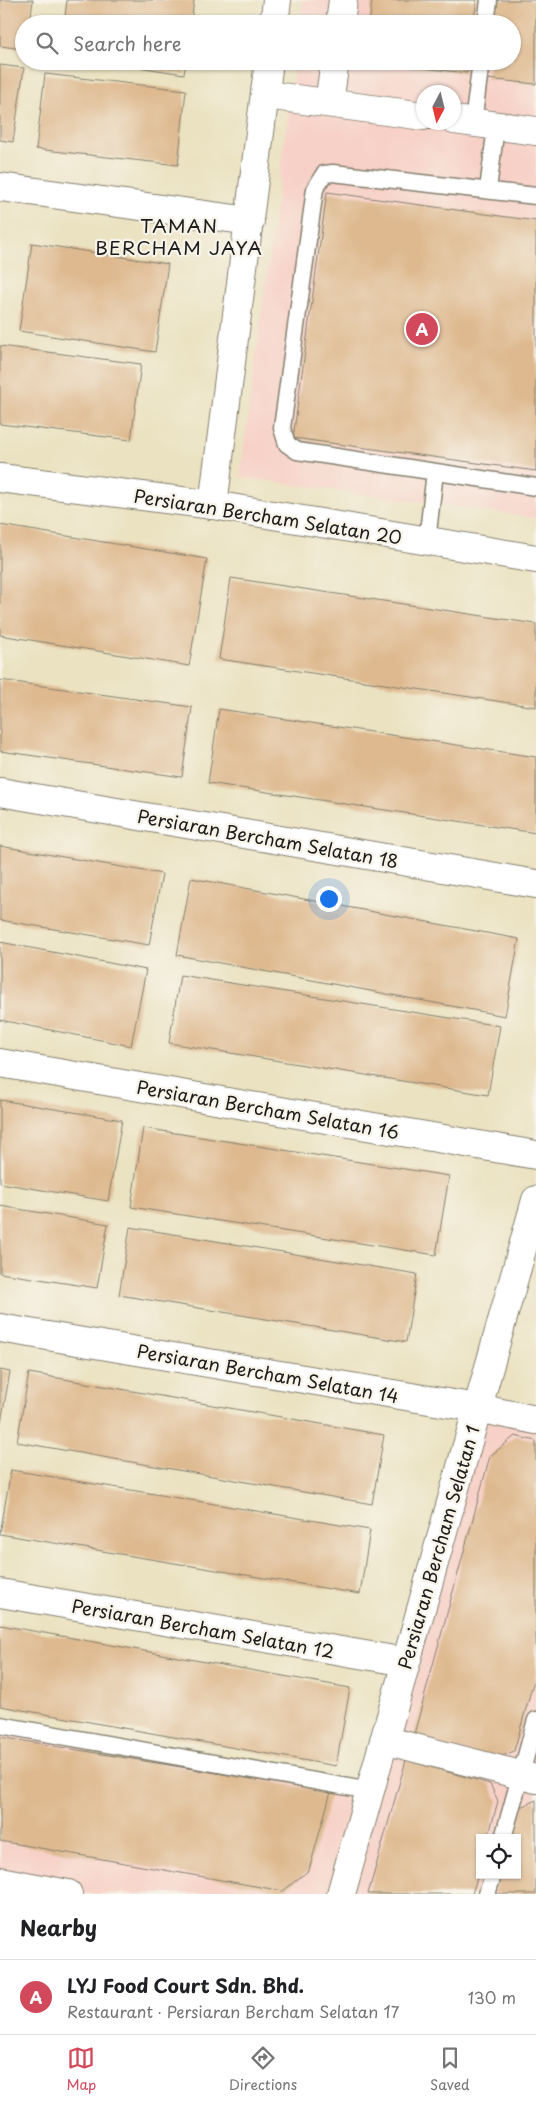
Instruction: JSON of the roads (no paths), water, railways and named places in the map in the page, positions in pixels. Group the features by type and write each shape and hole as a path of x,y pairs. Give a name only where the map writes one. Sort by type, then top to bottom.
{"street":[{"path":"275,15 276,0"},
{"path":"341,15 343,0"},
{"path":"213,505 269,70"},
{"path":"329,103 334,70"},
{"path":"266,95 416,115"},
{"path":"474,123 536,131"},
{"path":"0,186 250,220"},
{"name":"Persiaran Bercham Selatan 20","path":"0,478 213,505 536,558"},
{"name":"Persiaran Bercham Selatan 18","path":"0,792 536,884"},
{"name":"Persiaran Bercham Selatan 16","path":"0,1063 536,1155"},
{"name":"Persiaran Bercham Selatan 1","path":"341,1894 536,1200"},
{"name":"Persiaran Bercham Selatan 14","path":"0,1328 477,1408 536,1420"},
{"name":"Persiaran Bercham Selatan 12","path":"0,1593 406,1662"},
{"path":"384,1740 528,1777"},
{"path":"0,1882 68,1894"}],"lane":[{"path":"487,15 489,0"},
{"path":"480,70 474,123 488,190"},
{"path":"536,196 333,173 324,174 314,189 282,428 287,444 297,451 536,487"},
{"path":"427,541 435,472"},
{"path":"505,1834 528,1777 536,1720"},
{"path":"0,1725 370,1791"},
{"path":"487,1894 491,1879"}],"place":[{"name":"LYJ Food Court Sdn. Bhd.","path":"422,329"}],"district":[{"name":"TAMAN BERCHAM JAYA","path":"179,236"}]}
